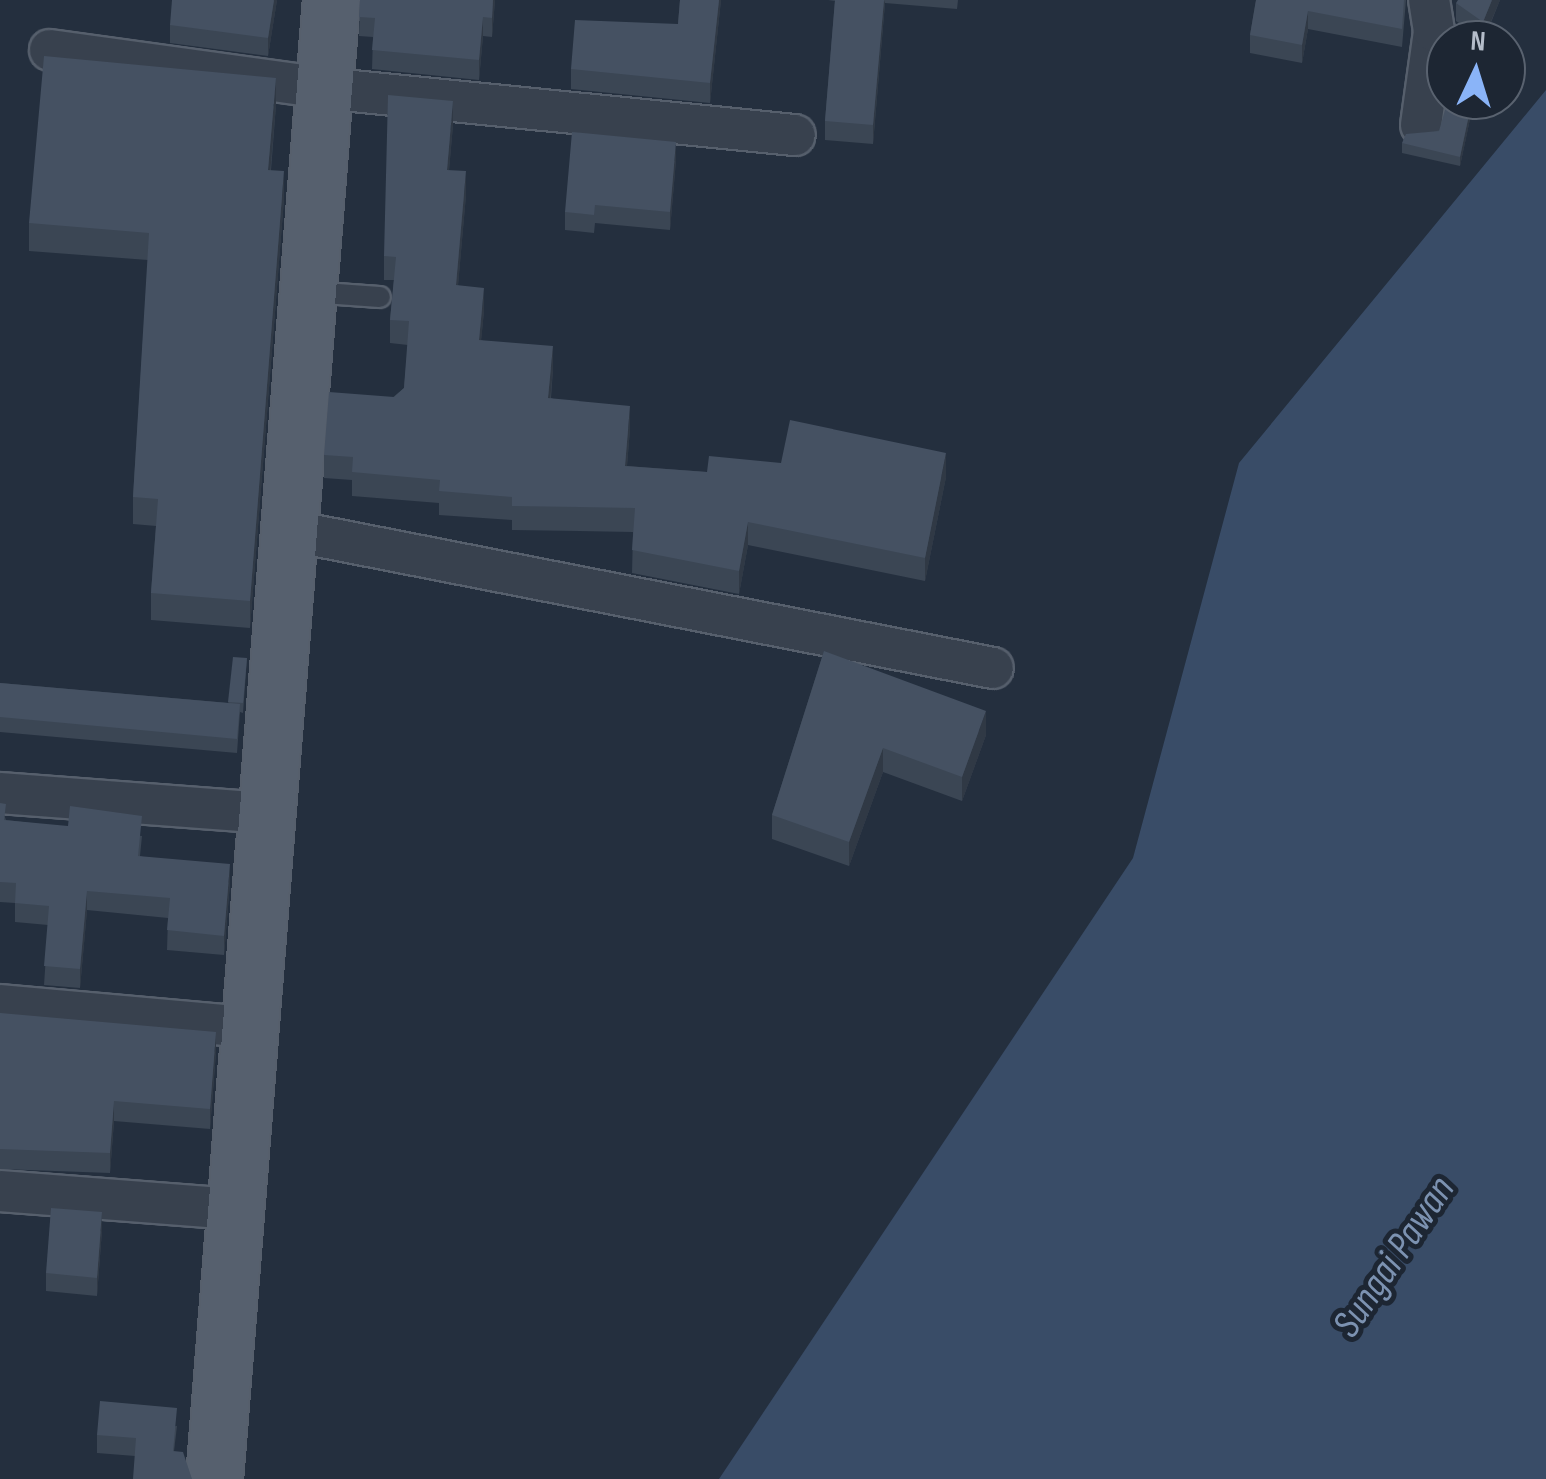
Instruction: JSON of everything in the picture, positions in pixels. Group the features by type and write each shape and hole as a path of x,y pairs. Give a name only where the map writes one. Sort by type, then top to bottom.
{"main road":[{"path":"214,1479 331,0"}],"street":[{"path":"1421,125 1434,32 1430,0"},
{"path":"50,50 323,88 795,135"},
{"path":"287,530 993,668"},
{"path":"0,793 268,812"},
{"path":"0,1005 248,1027"},
{"path":"0,1191 233,1208"}],"lane":[{"path":"307,292 380,297"}],"water":[{"name":"Sungai Pawan","path":"1546,90 1546,1479 719,1479 1133,858 1239,463 1521,120 1526,120 1526,114"}],"building":[{"path":"172,0 274,0 268,38 170,25"},
{"path":"360,0 493,0 492,18 483,17 479,60 372,50 375,18 359,17"},
{"path":"680,0 719,0 710,83 571,69 575,20 678,24"},
{"path":"835,0 884,0 873,125 825,121"},
{"path":"1256,0 1404,0 1402,29 1308,11 1302,45 1250,35"},
{"path":"1458,0 1492,0 1484,20 1456,3"},
{"path":"44,56 276,78 268,170 284,171 250,601 151,593 158,499 133,497 149,233 29,223"},
{"path":"388,95 453,101 447,170 466,171 456,285 484,288 479,340 553,346 548,398 630,406 625,466 707,472 709,456 781,463 790,420 946,453 925,558 748,522 739,571 632,550 635,508 512,506 512,497 439,491 440,480 352,472 353,457 324,455 329,392 394,397 404,388 409,321 390,320 396,257 384,256"},
{"path":"1442,120 1468,120 1460,157 1402,143 1406,134 1439,131"},
{"path":"572,132 676,142 670,212 595,205 594,215 565,212"},
{"path":"824,651 986,711 962,777 883,748 849,842 772,815"},
{"path":"233,657 247,658 243,703 228,702"},
{"path":"0,683 240,704 237,739 0,717"},
{"path":"0,803 6,804 4,820 68,826 70,806 142,816 138,856 230,864 224,936 167,930 170,898 87,891 80,969 44,966 49,906 15,903 16,883 0,882"},
{"path":"0,1013 216,1032 210,1109 114,1101 110,1153 0,1149"},
{"path":"51,1208 102,1212 97,1278 46,1273"},
{"path":"100,1401 177,1408 173,1451 183,1452 192,1479 133,1479 136,1438 97,1435"}]}
